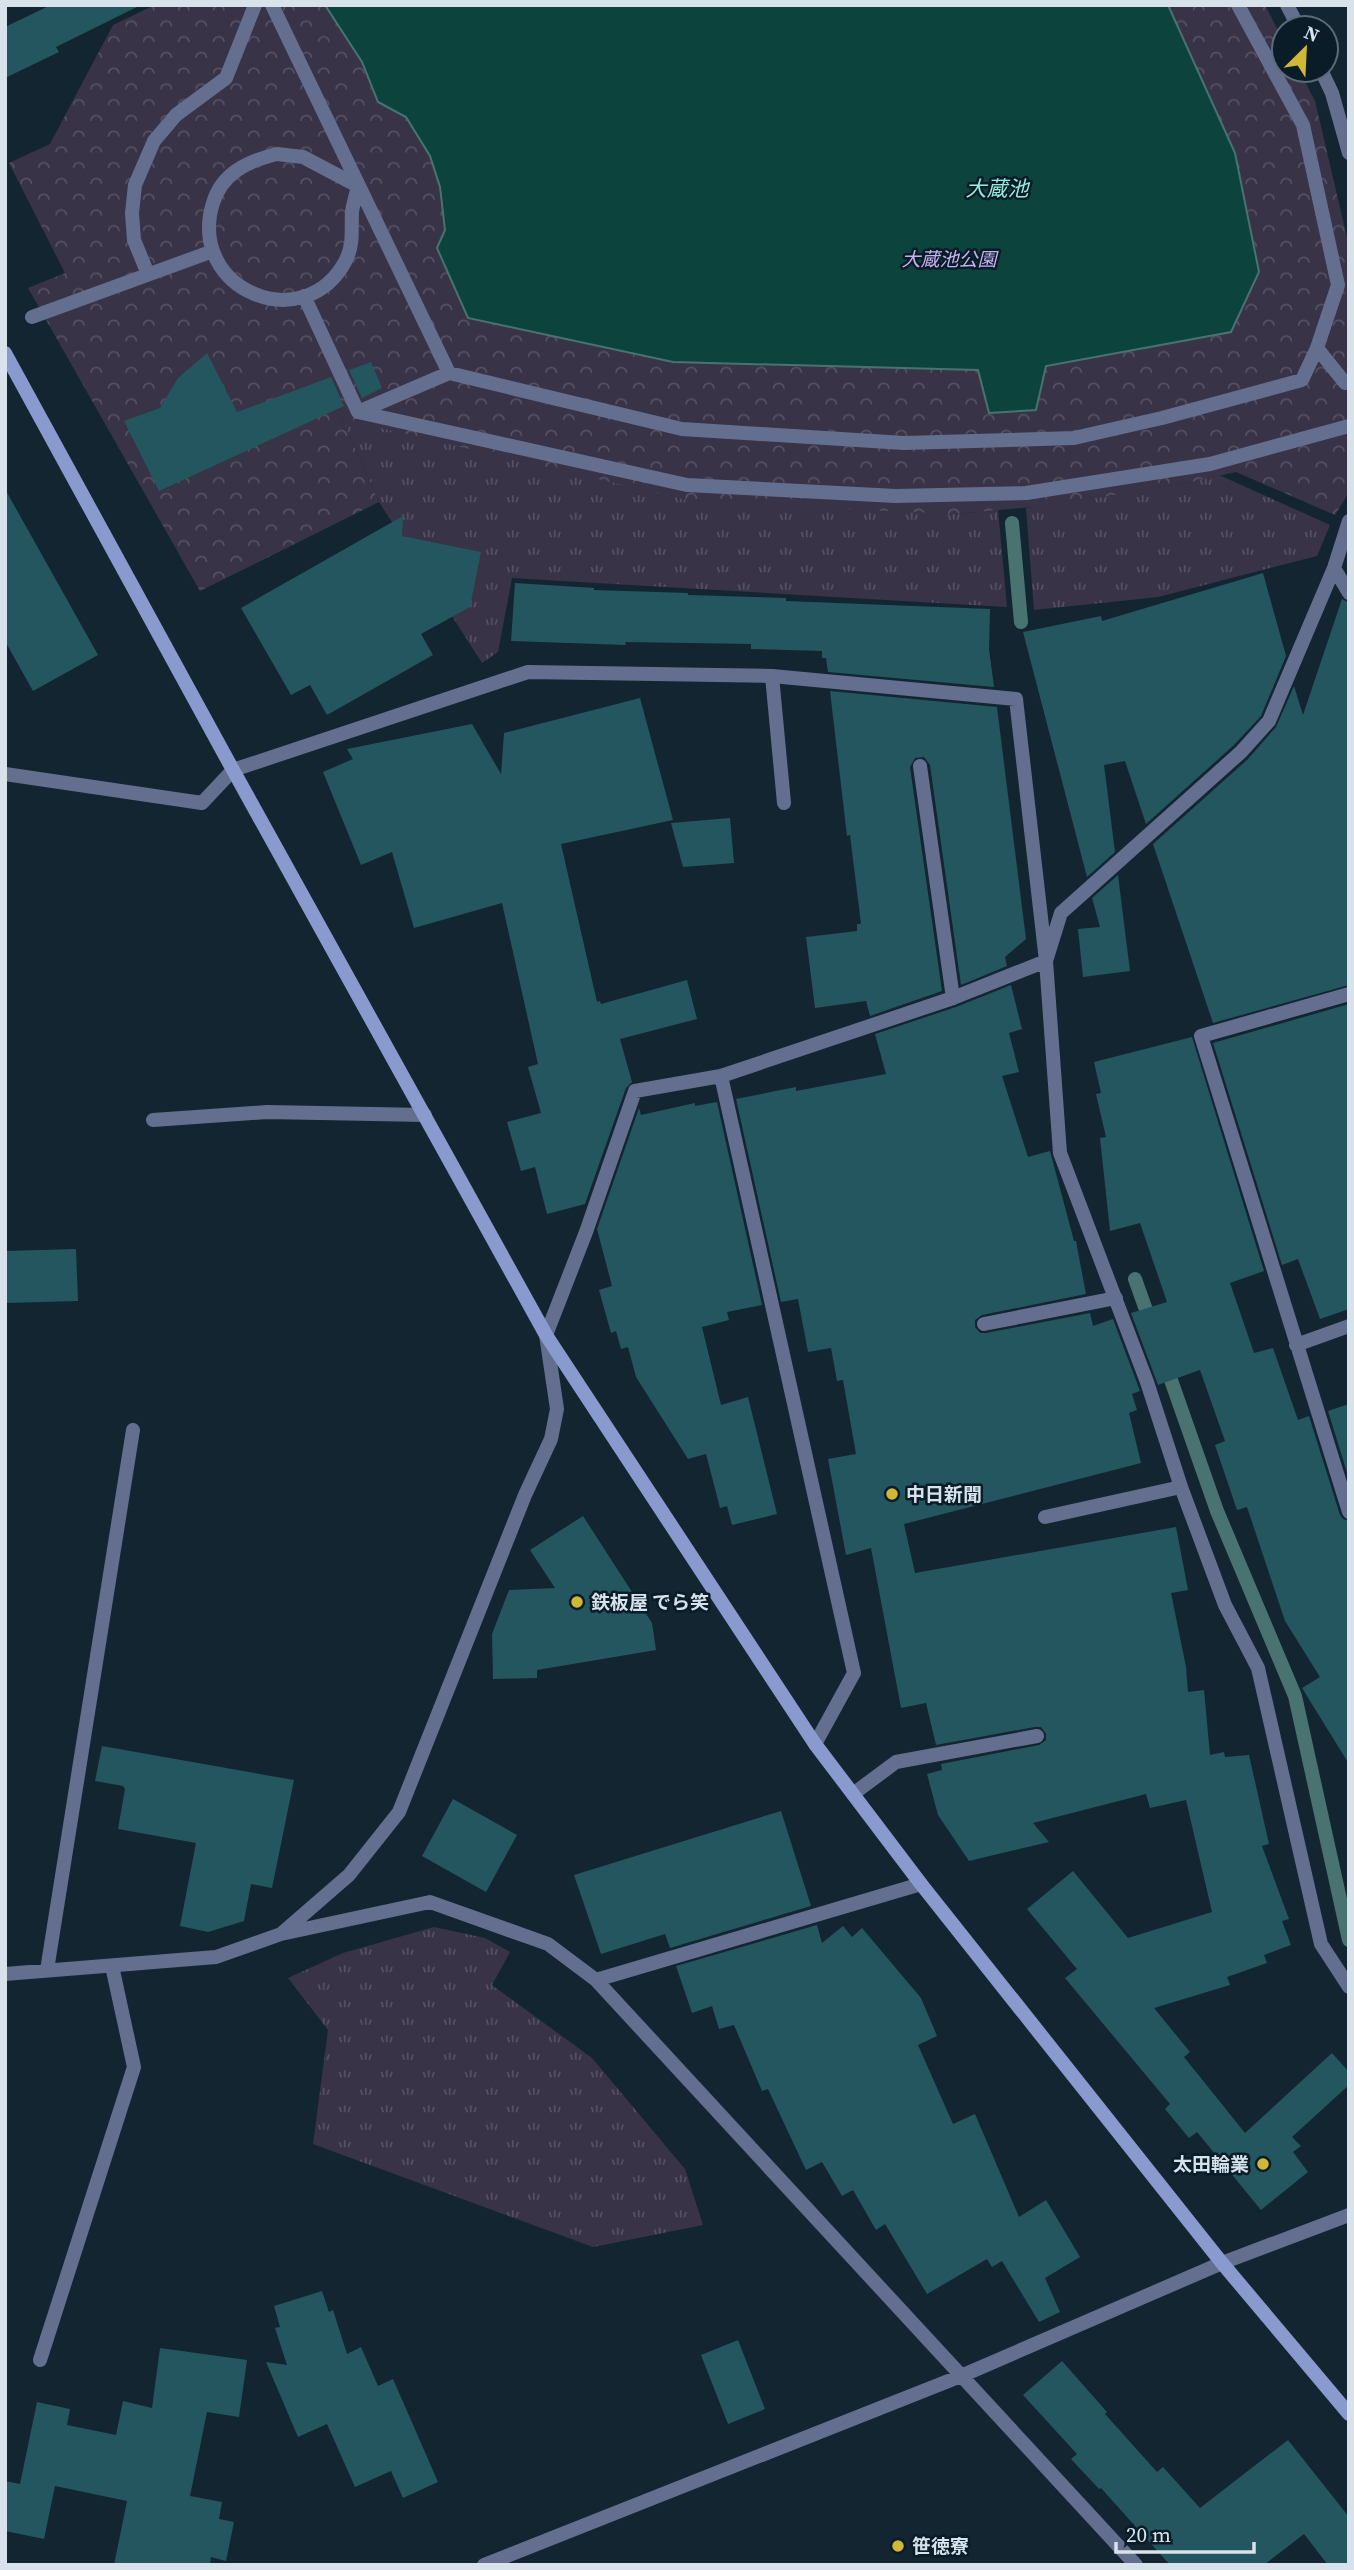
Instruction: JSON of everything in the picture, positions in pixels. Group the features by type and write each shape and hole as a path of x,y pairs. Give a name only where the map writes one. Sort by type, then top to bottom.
{"street":[{"path":"148,274 134,240 132,213 135,185 154,141 176,115 226,78 255,5"},
{"path":"272,5 449,373"},
{"path":"358,412 449,373 682,429 904,443 1074,438 1162,418 1302,380 1317,348 1338,285 1303,125 1238,5"},
{"path":"1328,84 1349,153"},
{"path":"277,154 303,157 358,186 352,211 353,236 347,258 334,278 316,292 272,300 250,293 230,280 216,262 209,240 208,218 216,194 231,173 252,160 277,154"},
{"path":"32,317 213,251"},
{"path":"304,296 358,412"},
{"path":"1317,348 1345,383"},
{"path":"5,353 546,1335 815,1744 921,1884 1222,2263 1349,2414"},
{"path":"358,412 687,485 896,496 1026,494 1210,464 1349,426"},
{"path":"1046,961 1061,913 1241,752 1269,721 1334,568 1349,521"},
{"path":"1334,568 1349,593"},
{"path":"5,774 202,803 233,770 527,673 772,676 1016,699 1046,961 1060,1153 1147,1382 1181,1487 1225,1605 1258,1668 1321,1944 1349,1987"},
{"path":"772,676 784,803"},
{"path":"920,766 953,998"},
{"path":"281,1934 349,1875 399,1812 525,1495 551,1439 557,1409 546,1335 586,1232 635,1091 721,1076 953,998 1046,961"},
{"path":"1349,994 1201,1036 1349,1513"},
{"path":"721,1076 854,1673 815,1744"},
{"path":"153,1120 267,1112 425,1115"},
{"path":"984,1324 1116,1298"},
{"path":"1296,1345 1349,1326"},
{"path":"47,1970 133,1430"},
{"path":"1045,1517 1181,1487"},
{"path":"853,1794 896,1762 1037,1735"},
{"path":"596,1980 921,1884"},
{"path":"5,1974 216,1957 281,1934 430,1902 548,1944 596,1980 1136,2565"},
{"path":"40,2360 134,2067 112,1966"},
{"path":"484,2565 961,2376 1222,2263 1349,2215"}],"green space":[{"name":"大蔵池公園","path":"155,5 1265,5 1270,15 1270,84 1306,84 1315,101 1349,246 1349,492 1335,515 1236,472 1054,505 956,514 695,502 342,419 379,502 200,591 28,288 65,273 9,163 50,144 113,25"},
{"path":"91,328 956,514 998,510 1007,607 512,578 498,652 482,663 379,502 342,419"},
{"path":"1219,475 1330,525 1317,556 1158,597 1034,610 1026,508 1187,483"},
{"path":"434,1927 485,1938 510,1952 492,1985 592,2058 685,2169 703,2225 593,2247 313,2144 328,2030 288,1978 343,1953"}],"water":[{"name":"大蔵池","path":"325,5 1168,5 1235,153 1259,272 1231,332 1046,366 1036,410 989,413 978,370 673,362 468,318 437,248 445,230 440,187 430,156 406,117 378,102 362,62"}],"building":[{"path":"51,5 141,5 56,47 59,52 5,78 5,27"},
{"path":"207,353 237,412 331,377 344,406 159,491 124,421 160,408 178,378"},
{"path":"371,362 382,388 362,398 349,370"},
{"path":"5,489 98,655 33,691 5,641"},
{"path":"403,516 402,536 481,552 470,607 421,634 433,655 327,715 310,685 291,695 241,608"},
{"path":"1263,573 1286,656 1261,716 1234,745 1146,824 1125,761 1104,765 1115,852 1087,877 1023,632 1101,616 1102,621"},
{"path":"515,583 594,590 786,598 786,601 990,609 989,649 994,687 828,672 822,651 751,649 751,644 625,642 626,645 511,641"},
{"path":"1342,599 1349,603 1349,985 1213,1023 1153,844 1248,759 1276,727 1294,686 1303,715"},
{"path":"830,691 997,707 1026,939 1005,957 1007,966 961,985 930,765 924,757 915,758 910,767 942,991 870,1016 866,1001 815,1008 806,937 857,931 857,924 861,924 850,835 847,836"},
{"path":"640,698 673,820 561,844 597,1002 600,1001 601,1004 687,980 697,1019 620,1039 632,1082 626,1088 585,1204 547,1214 535,1167 521,1171 507,1122 541,1113 528,1067 538,1064 502,903 414,928 392,852 361,865 323,772 353,759 347,749 472,724 501,774 504,733"},
{"path":"730,818 734,863 683,867 671,823"},
{"path":"1118,875 1130,971 1083,977 1078,929 1100,927 1092,898"},
{"path":"1011,985 1022,1029 1009,1033 1019,1072 1002,1076 1028,1157 1050,1151 1076,1241 1086,1294 982,1315 975,1320 975,1327 980,1333 986,1333 1090,1313 1093,1326 1113,1319 1140,1391 1132,1394 1137,1410 1129,1413 1141,1463 904,1524 915,1573 1176,1527 1188,1590 1171,1593 1186,1667 1188,1692 1204,1690 1210,1755 1224,1752 1225,1757 1249,1755 1269,1844 1262,1846 1289,1919 1282,1921 1291,1945 1264,1955 1267,1963 1227,1977 1230,1985 1154,2008 1190,2052 1184,2057 1245,2133 1332,2053 1349,2072 1349,2085 1292,2137 1301,2146 1293,2152 1308,2172 1261,2210 1197,2132 1189,2138 1165,2109 1170,2104 1065,1978 1077,1969 1027,1909 1073,1871 1128,1938 1212,1912 1186,1800 1150,1808 1146,1794 1033,1823 1049,1842 969,1861 938,1815 927,1774 942,1770 941,1764 1039,1745 1046,1740 1046,1734 1041,1727 1035,1727 936,1745 926,1703 901,1708 871,1548 846,1555 828,1459 856,1454 843,1380 837,1381 831,1348 808,1352 798,1299 781,1302 736,1099 886,1074 875,1034"},
{"path":"1349,1004 1349,1309 1320,1319 1298,1259 1282,1265 1213,1043"},
{"path":"1192,1037 1264,1271 1230,1283 1254,1353 1273,1348 1298,1420 1309,1416 1340,1515 1349,1521 1349,1764 1302,1688 1320,1677 1285,1621 1247,1507 1237,1510 1215,1445 1225,1441 1200,1370 1158,1385 1131,1313 1167,1302 1140,1223 1110,1231 1100,1138 1106,1137 1096,1094 1101,1093 1094,1062"},
{"path":"717,1102 762,1305 727,1312 729,1320 702,1327 721,1405 748,1397 777,1514 732,1525 727,1506 720,1508 706,1454 688,1459 636,1377 628,1347 621,1349 616,1331 611,1333 599,1290 612,1286 597,1229 639,1108 641,1115 695,1103 695,1106"},
{"path":"76,1249 78,1301 5,1303 5,1251"},
{"path":"1349,1404 1349,1479 1328,1411"},
{"path":"583,1516 652,1623 656,1650 537,1670 537,1678 493,1679 492,1634 509,1590 555,1588 530,1550"},
{"path":"102,1746 294,1780 272,1888 251,1884 244,1921 208,1932 180,1926 196,1843 118,1829 125,1789 123,1786 95,1781"},
{"path":"453,1799 517,1835 486,1892 422,1856"},
{"path":"781,1811 811,1906 670,1948 665,1934 601,1954 574,1875"},
{"path":"817,1925 822,1943 843,1926 852,1937 862,1928 921,1998 937,2036 918,2045 953,2124 975,2114 1019,2217 1046,2200 1080,2257 1045,2278 1060,2312 1039,2322 1002,2261 992,2267 987,2259 927,2294 885,2224 876,2230 853,2190 842,2196 822,2162 806,2170 768,2089 762,2091 734,2025 719,2029 712,2006 692,2013 676,1966"},
{"path":"322,2291 329,2312 333,2310 347,2354 361,2347 378,2386 393,2379 438,2482 403,2498 391,2471 355,2487 327,2424 298,2437 266,2362 287,2365 275,2328 280,2327 274,2306"},
{"path":"738,2340 765,2409 728,2424 701,2355"},
{"path":"160,2348 247,2360 239,2417 207,2412 190,2496 222,2502 219,2519 234,2522 226,2561 211,2557 210,2565 114,2565 127,2501 55,2486 44,2539 5,2531 5,2481 20,2484 37,2402 70,2409 67,2425 116,2435 123,2401 152,2408"},
{"path":"1062,2361 1157,2472 1163,2467 1200,2508 1288,2440 1349,2517 1349,2565 1328,2565 1304,2534 1264,2565 1170,2565 1101,2488 1099,2489 1071,2459 1077,2454 1023,2395"}],"waterway":[{"path":"1012,523 1021,622"},
{"path":"1135,1279 1151,1324"},
{"path":"1165,1363 1217,1511 1295,1696 1349,1940"}],"place":[{"name":"中日新聞","path":"892,1494"},
{"name":"鉄板屋 でら笑","path":"577,1602"},
{"name":"太田輪業","path":"1263,2164"},
{"name":"笹徳寮","path":"898,2546"}]}
